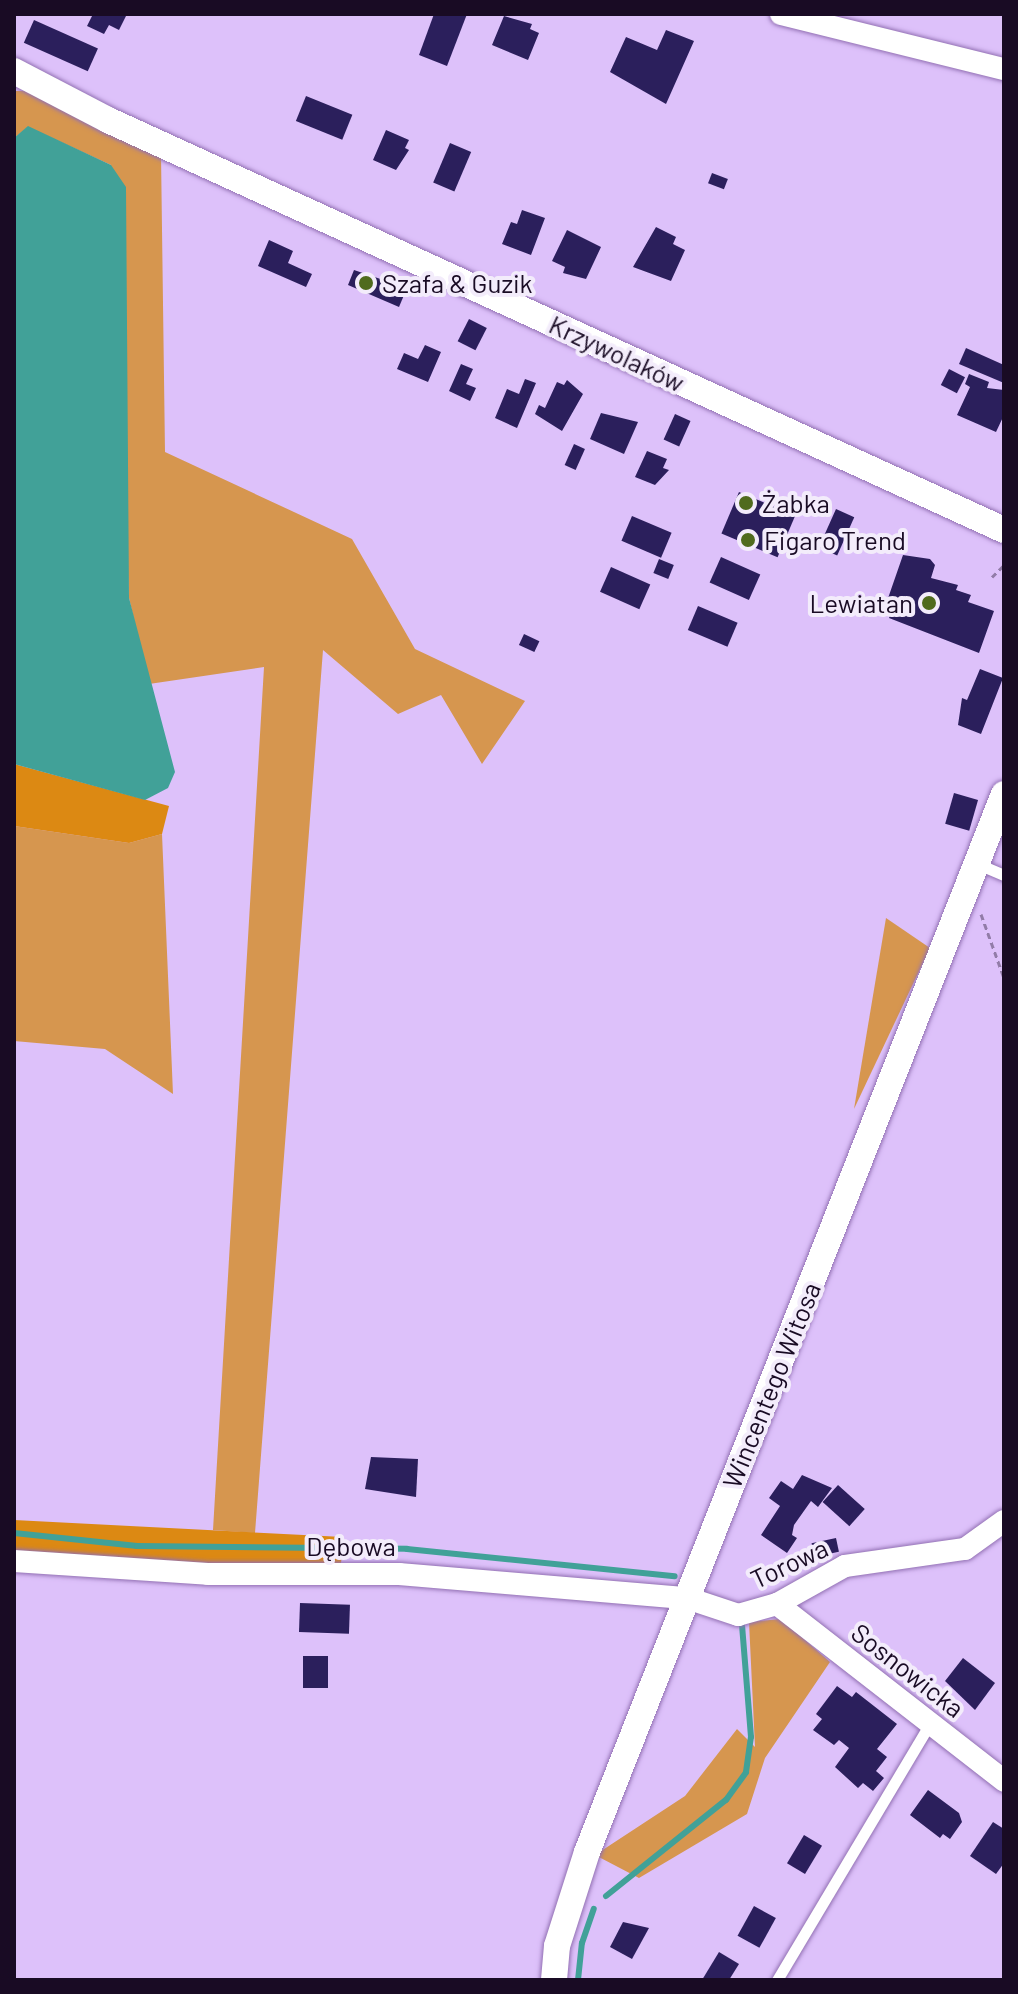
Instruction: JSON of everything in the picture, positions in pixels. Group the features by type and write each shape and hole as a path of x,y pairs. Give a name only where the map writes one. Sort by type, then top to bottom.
{"street":[{"path":"781,14 1004,69"},
{"name":"Krzywolaków","path":"14,71 108,120 1004,530"},
{"name":"Wincentego Witosa","path":"554,1980 557,1946 587,1852 1004,794"},
{"name":"Torowa","path":"687,1598 738,1615 777,1604 845,1566 965,1549 1004,1521"},
{"name":"Dębowa","path":"14,1561 208,1574 399,1574 687,1598"},
{"name":"Sosnowicka","path":"777,1604 1004,1781"}],"lane":[{"path":"974,874 1004,875"},
{"path":"777,1980 930,1723"}],"path":[{"path":"992,577 1004,565"},
{"path":"974,874 1004,978"}],"shaded area":[{"path":"14,91 25,91 161,154 165,452 352,539 415,649 525,701 482,764 441,695 398,714 323,650 255,1533 213,1530 264,667 149,684 129,598 111,165 28,127 14,138"},
{"path":"28,126 111,165 126,187 129,598 175,772 168,788 145,800 14,764 14,138"},
{"path":"14,764 169,806 162,834 129,843 14,826"},
{"path":"14,826 129,843 162,834 173,1094 105,1049 14,1041"},
{"path":"886,918 930,948 854,1109"},
{"path":"14,1520 343,1537 341,1564 208,1567 14,1554"},
{"path":"781,1619 830,1662 765,1758 747,1814 639,1878 595,1855 685,1796 737,1729 755,1747 749,1622"}],"building":[{"path":"93,14 127,14 119,30 109,25 104,34 87,26"},
{"path":"434,14 467,14 447,66 419,55"},
{"path":"504,16 532,24 530,29 539,33 528,60 492,45"},
{"path":"34,20 98,48 88,71 24,43"},
{"path":"666,30 694,41 666,104 610,72 626,37 657,50"},
{"path":"306,96 352,115 342,140 296,121"},
{"path":"386,130 409,140 405,148 409,150 396,170 373,160"},
{"path":"450,143 471,152 454,192 433,183"},
{"path":"712,173 728,179 724,189 708,183"},
{"path":"522,210 545,218 531,255 502,244 511,222 517,224"},
{"path":"656,227 676,237 673,244 685,250 671,281 633,267"},
{"path":"567,230 601,247 586,279 563,273 565,267 552,261"},
{"path":"269,240 293,251 288,263 312,274 306,287 258,266"},
{"path":"354,270 407,288 399,307 348,285"},
{"path":"469,319 487,328 475,350 458,341"},
{"path":"425,345 441,352 428,382 397,369 404,353 418,359"},
{"path":"966,348 1004,365 1004,383 959,364"},
{"path":"461,364 473,369 466,384 476,388 470,401 449,391"},
{"path":"949,369 965,377 957,393 941,385"},
{"path":"969,374 989,382 987,388 1004,390 1004,415 996,432 957,415 970,387 965,384"},
{"path":"525,379 536,383 517,428 495,418 507,389 519,394"},
{"path":"567,380 583,394 562,431 535,414 539,405 545,408 557,382 564,385"},
{"path":"601,413 638,422 624,454 590,439"},
{"path":"675,414 691,421 679,446 664,440"},
{"path":"574,444 585,449 576,470 565,465"},
{"path":"647,451 667,459 663,468 669,470 655,485 635,477"},
{"path":"739,492 795,516 778,557 721,533"},
{"path":"836,509 854,517 837,556 819,547"},
{"path":"632,516 672,533 661,558 621,541"},
{"name":"Lewiatan","path":"903,555 930,559 935,565 931,578 958,585 956,590 971,595 968,602 994,611 979,653 889,618 893,607 886,604"},
{"path":"721,557 760,574 749,600 710,583"},
{"path":"659,559 674,565 668,579 653,573"},
{"path":"611,567 650,584 639,609 600,592"},
{"path":"862,600 874,605 869,617 857,612"},
{"path":"698,606 738,623 727,647 688,630"},
{"path":"524,634 539,641 534,652 519,645"},
{"path":"980,669 1003,678 981,734 958,725 962,698 967,700"},
{"path":"954,793 978,800 969,831 945,824"},
{"path":"371,1457 418,1459 416,1497 365,1489"},
{"path":"802,1475 832,1488 818,1507 811,1501 794,1525 792,1535 797,1538 787,1553 761,1535 780,1506 769,1498 781,1481 793,1489"},
{"path":"838,1485 865,1509 849,1526 823,1502"},
{"path":"836,1538 839,1552 814,1557 812,1543"},
{"path":"300,1603 350,1605 349,1634 299,1632"},
{"path":"303,1656 328,1656 328,1688 303,1688"},
{"path":"963,1658 995,1683 975,1710 945,1681"},
{"path":"837,1686 852,1697 856,1692 897,1724 877,1749 887,1757 876,1771 884,1778 873,1791 863,1783 858,1788 835,1767 849,1748 839,1740 834,1745 813,1730 822,1719 816,1714"},
{"path":"928,1790 959,1813 962,1822 950,1839 943,1834 940,1838 910,1815"},
{"path":"993,1822 1004,1829 1004,1863 996,1874 970,1856"},
{"path":"804,1835 822,1846 805,1874 787,1863"},
{"path":"754,1906 776,1918 759,1948 738,1936"},
{"path":"623,1922 649,1928 632,1959 610,1947"},
{"path":"719,1952 739,1964 729,1980 702,1980"}],"waterway":[{"path":"14,1533 137,1546 407,1549 675,1576"},
{"path":"606,1896 726,1800 746,1772 751,1737 742,1624"},
{"path":"578,1980 582,1943 594,1909"}],"place":[{"name":"Szafa & Guzik","path":"366,283"},
{"name":"Żabka","path":"746,503"},
{"name":"Figaro Trend","path":"748,540"},
{"name":"Lewiatan","path":"929,603"}]}
